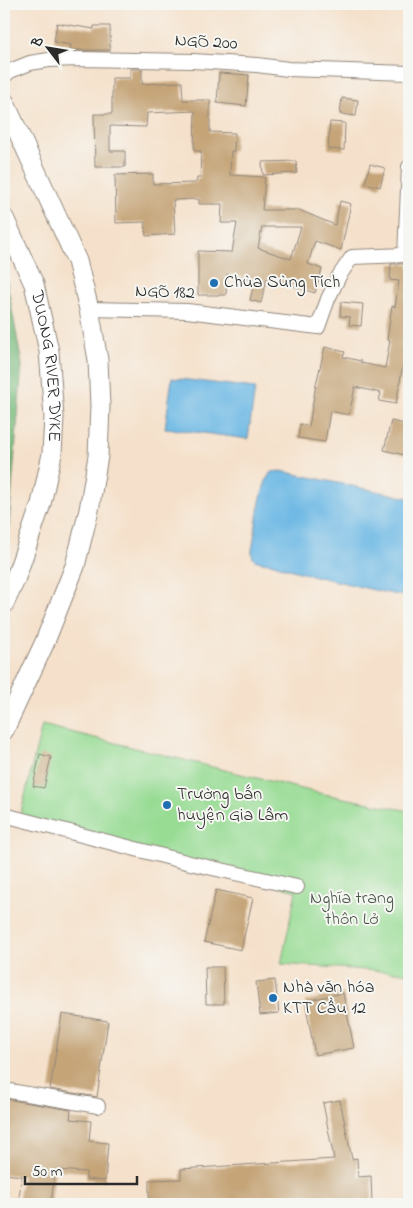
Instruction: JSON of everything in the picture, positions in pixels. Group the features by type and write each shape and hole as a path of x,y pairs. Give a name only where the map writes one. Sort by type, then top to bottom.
{"street":[{"name":"NGÕ 200","path":"4,76 10,71 30,63 78,58 193,60 288,69 409,73"},
{"path":"4,100 77,261 89,309 98,360 100,406 98,456 89,510 74,566 44,644 4,730"},
{"path":"407,255 409,168"},
{"name":"DUONG RIVER DYKE","path":"4,218 34,284 49,351 54,417 52,454 41,504 4,604"},
{"name":"NGÕ 182","path":"89,309 187,311 318,327 339,276 352,257 407,255"},
{"path":"4,815 190,863 297,888"},
{"path":"4,1090 98,1106"}],"green space":[{"path":"4,266 22,365 8,537 4,546"},
{"name":"Nghĩa trang thôn Lở","path":"42,725 314,792 409,811 409,973 281,964 296,891 20,817"}],"water":[{"path":"172,378 255,388 248,439 165,428"},
{"path":"281,471 409,498 409,597 316,576 254,559 252,550 258,509 264,488 271,472"}],"building":[{"path":"57,23 94,29 94,26 110,26 110,50 70,50 71,45 54,42"},
{"path":"130,69 142,69 142,84 182,82 183,100 210,100 210,132 235,133 234,151 231,151 230,175 265,177 262,210 299,210 335,225 340,201 351,204 341,250 315,241 308,264 322,269 315,293 267,278 261,303 250,300 255,279 227,274 226,295 198,295 198,251 232,252 237,223 221,223 222,204 199,204 199,199 173,200 175,234 146,236 145,222 116,223 115,175 153,174 153,184 196,183 197,178 200,178 201,151 194,151 195,111 147,113 146,127 110,126 110,151 125,151 125,167 95,167 94,114 112,114 112,78 130,78","holes":["262,227 301,227 291,259 258,248"]},
{"path":"219,73 249,75 246,106 217,103"},
{"path":"342,98 358,100 356,116 340,114"},
{"path":"330,122 345,123 344,150 328,149"},
{"path":"296,161 297,173 263,175 262,162"},
{"path":"370,164 385,168 380,187 365,183"},
{"path":"391,264 409,264 409,343 407,342 396,404 379,401 381,393 355,387 349,415 330,411 325,442 298,438 300,424 309,426 325,347 345,352 343,357 385,368 390,340 387,340 392,306 395,307 399,281 390,280"},
{"path":"341,302 363,304 361,326 349,325 350,317 340,316"},
{"path":"391,421 409,425 409,456 384,450"},
{"path":"40,754 51,757 44,788 33,786"},
{"path":"216,890 253,898 241,950 204,942"},
{"path":"205,967 223,967 224,1004 206,1004"},
{"path":"275,980 279,1013 260,1015 256,982"},
{"path":"343,993 354,1048 315,1055 305,1001"},
{"path":"62,1014 108,1021 97,1097 50,1089"},
{"path":"6,1099 71,1110 70,1119 91,1121 89,1141 108,1143 105,1181 86,1179 86,1172 55,1170 51,1204 18,1204 22,1176 4,1174"},
{"path":"340,1100 352,1159 357,1158 358,1177 371,1176 372,1204 149,1204 149,1180 181,1179 181,1169 334,1159 323,1103"}],"place":[{"name":"Chùa Sùng Tích","path":"214,283"},
{"name":"Trường bắn huyện Gia Lâm","path":"167,805"},
{"name":"Nhà văn hóa KTT Cầu 12","path":"273,998"}]}
